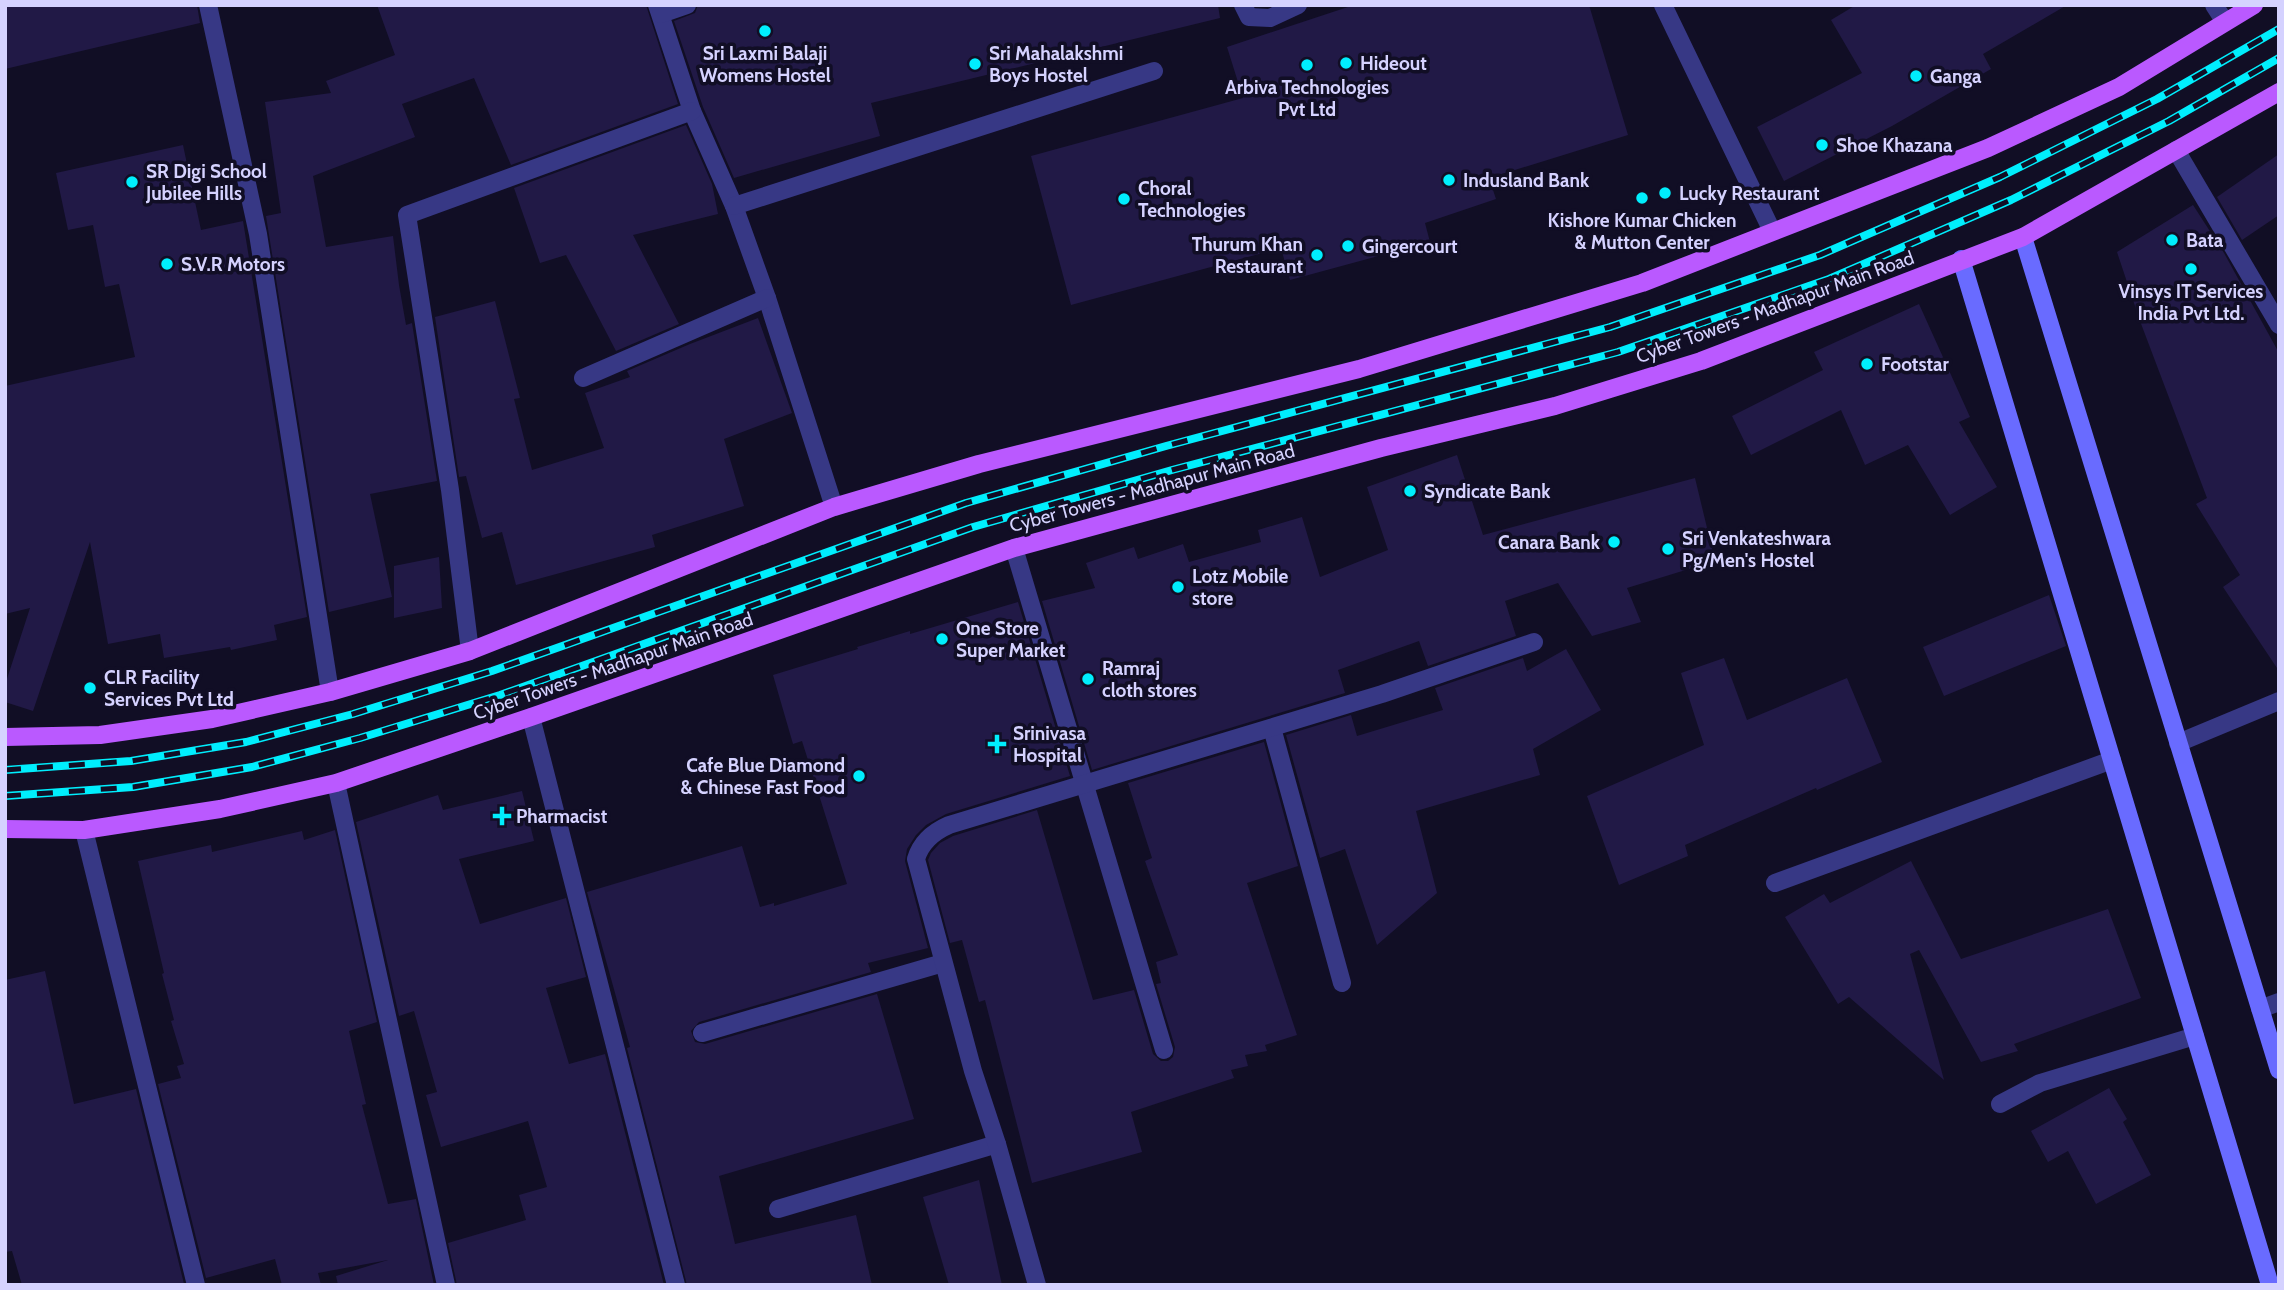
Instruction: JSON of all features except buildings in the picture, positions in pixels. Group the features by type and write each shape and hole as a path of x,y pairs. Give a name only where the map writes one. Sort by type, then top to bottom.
{"main road":[{"path":"5,737 100,735 187,723 330,692 470,650 834,507 979,464 1359,369 1642,283 1988,148 2119,87 2254,5"},
{"name":"Cyber Towers - Madhapur Main Road","path":"5,830 84,830 220,808 335,783 1014,548 1317,465 1582,398 1702,361 2024,237 2279,92"},
{"path":"2024,237 2279,1070"},
{"path":"1962,259 2270,1285"}],"street":[{"path":"208,5 258,234 330,692"},
{"path":"687,5 659,10 692,111 734,206 767,298 834,507"},
{"path":"1243,5 1249,17 1270,18 1298,5"},
{"path":"1663,5 1772,231"},
{"path":"2214,5 2225,22"},
{"path":"734,206 1154,71"},
{"path":"470,650 450,489 407,215 692,111"},
{"path":"2176,150 2279,325"},
{"path":"583,378 767,298"},
{"path":"1014,548 1164,1050"},
{"path":"1037,1285 998,1144 973,1071 916,859 928,838 949,825 1382,694 1534,642"},
{"path":"2178,743 2279,701"},
{"path":"531,717 676,1285"},
{"path":"1272,728 1342,983"},
{"path":"1775,883 2112,760"},
{"path":"335,783 446,1285"},
{"path":"84,830 196,1285"},
{"path":"702,1033 943,963"},
{"path":"2260,1009 2279,1002"},
{"path":"2000,1104 2040,1083 2195,1036"},
{"path":"778,1209 998,1144"}],"railway":[{"path":"5,770 131,761 246,742 353,714 492,671 966,503 1166,446 1610,327 1820,255 2000,177 2157,99 2279,29"},
{"path":"5,796 133,787 252,767 360,738 500,695 973,527 1172,470 1618,352 1829,279 2011,200 2169,121 2279,58"}],"place":[{"name":"Sri Laxmi Balaji Womens Hostel","path":"765,31"},
{"name":"Hideout","path":"1346,63"},
{"name":"Sri Mahalakshmi Boys Hostel","path":"975,64"},
{"name":"Arbiva Technologies Pvt Ltd","path":"1307,65"},
{"name":"Ganga","path":"1916,76"},
{"name":"Shoe Khazana","path":"1822,145"},
{"name":"Indusland Bank","path":"1449,180"},
{"name":"SR Digi School Jubilee Hills","path":"132,182"},
{"name":"Lucky Restaurant","path":"1665,193"},
{"name":"Kishore Kumar Chicken & Mutton Center","path":"1642,198"},
{"name":"Choral Technologies","path":"1124,199"},
{"name":"Bata","path":"2172,240"},
{"name":"Gingercourt","path":"1348,246"},
{"name":"Thurum Khan Restaurant","path":"1317,255"},
{"name":"S.V.R Motors","path":"167,264"},
{"name":"Vinsys IT Services India Pvt Ltd.","path":"2191,269"},
{"name":"Footstar","path":"1867,364"},
{"name":"Syndicate Bank","path":"1410,491"},
{"name":"Canara Bank","path":"1614,542"},
{"name":"Sri Venkateshwara Pg/Men's Hostel","path":"1668,549"},
{"name":"Lotz Mobile store","path":"1178,587"},
{"name":"One Store Super Market","path":"942,639"},
{"name":"Ramraj cloth stores","path":"1088,679"},
{"name":"CLR Facility Services Pvt Ltd","path":"90,688"},
{"name":"Srinivasa Hospital","path":"997,744"},
{"name":"Cafe Blue Diamond & Chinese Fast Food","path":"859,776"},
{"name":"Pharmacist","path":"502,816"}]}
